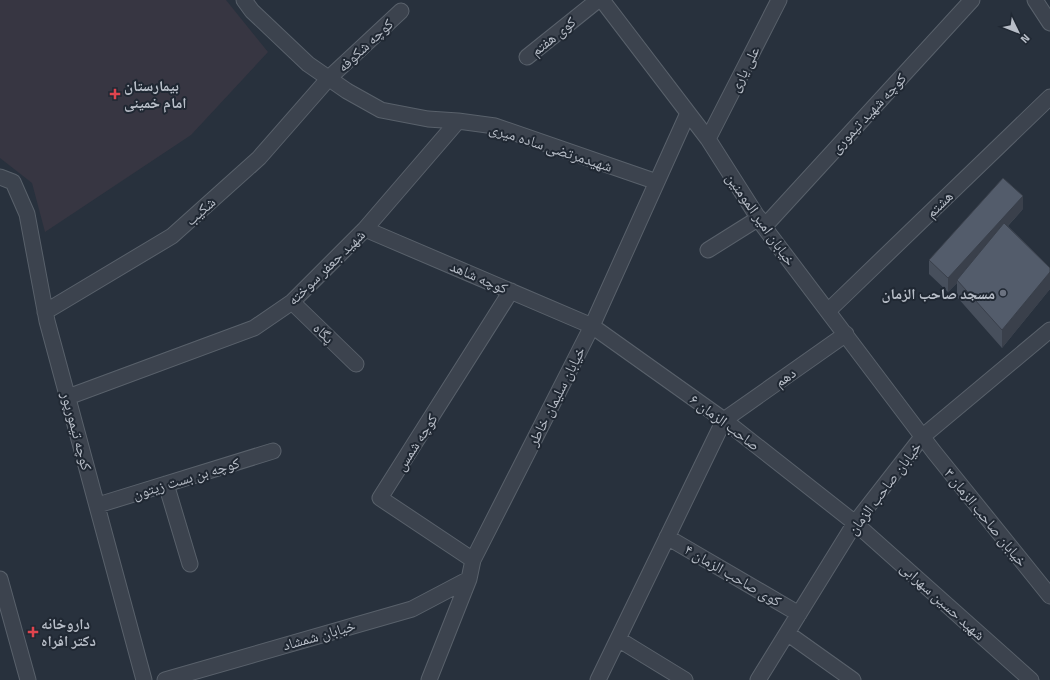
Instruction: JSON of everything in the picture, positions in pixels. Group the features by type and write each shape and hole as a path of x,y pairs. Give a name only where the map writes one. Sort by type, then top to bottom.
{"street":[{"name":"شهیدمرتضی ساده میری","path":"244,0 252,11 308,64 347,91 381,110 428,118 495,126 657,182"},
{"name":"کوی هفتم","path":"527,58 598,0"},
{"name":"خیابان امیر المومنین","path":"602,0 708,139 761,222 922,437"},
{"name":"علی یاری","path":"708,139 779,0"},
{"name":"کوچه شهید تیموری","path":"708,250 761,222 972,0"},
{"path":"1035,0 1050,23"},
{"name":"کوچه شکوفه","path":"329,78 401,11"},
{"name":"شکیب","path":"46,312 172,236 259,158 329,78"},
{"name":"هشتم","path":"828,311 1050,97"},
{"name":"خیابان سلیمان خاطر","path":"429,680 469,579 473,560 592,326 688,113"},
{"name":"شهید جعفر سوخته","path":"68,397 254,328 292,302 365,229 458,121"},
{"name":"کوچه تیمورپور","path":"6,180 27,214 46,312 144,680"},
{"name":"کوچه شاهد","path":"365,229 592,326"},
{"name":"کوچه شمس","path":"473,560 380,498 511,292"},
{"name":"پگاه","path":"292,302 356,364"},
{"name":"صاحب الزمان ۶","path":"592,326 724,420 855,522"},
{"name":"خیابان صاحب الزمان","path":"758,680 786,633 800,614 855,522 922,437 1050,330"},
{"name":"دهم","path":"724,420 846,334"},
{"path":"598,680 724,420"},
{"name":"خیابان صاحب الزمان ۳","path":"922,437 1050,596"},
{"name":"کوچه بن بست زیتون","path":"98,506 274,451"},
{"path":"166,484 190,564"},
{"name":"شهید حسین سهرابی","path":"855,522 1031,680"},
{"name":"کوی صاحب الزمان ۴","path":"667,537 800,614"},
{"path":"0,579 28,680"},
{"name":"خیابان شمشاد","path":"165,680 412,608 469,579"},
{"path":"786,633 853,680"},
{"path":"618,639 685,680"}],"shaded area":[{"name":"بیمارستان امام خمینی","path":"0,0 226,0 268,52 191,135 45,232 32,183 0,158"}],"building":[{"path":"1003,178 1023,196 948,278 929,260"},
{"name":"مسجد صاحب الزمان","path":"1004,223 1050,268 1050,272 1002,330 957,280"}],"place":[{"name":"بیمارستان امام خمینی","path":"115,94"},
{"name":"مسجد صاحب الزمان","path":"1003,293"},
{"name":"داروخانه دکتر افراه","path":"33,632"}]}
